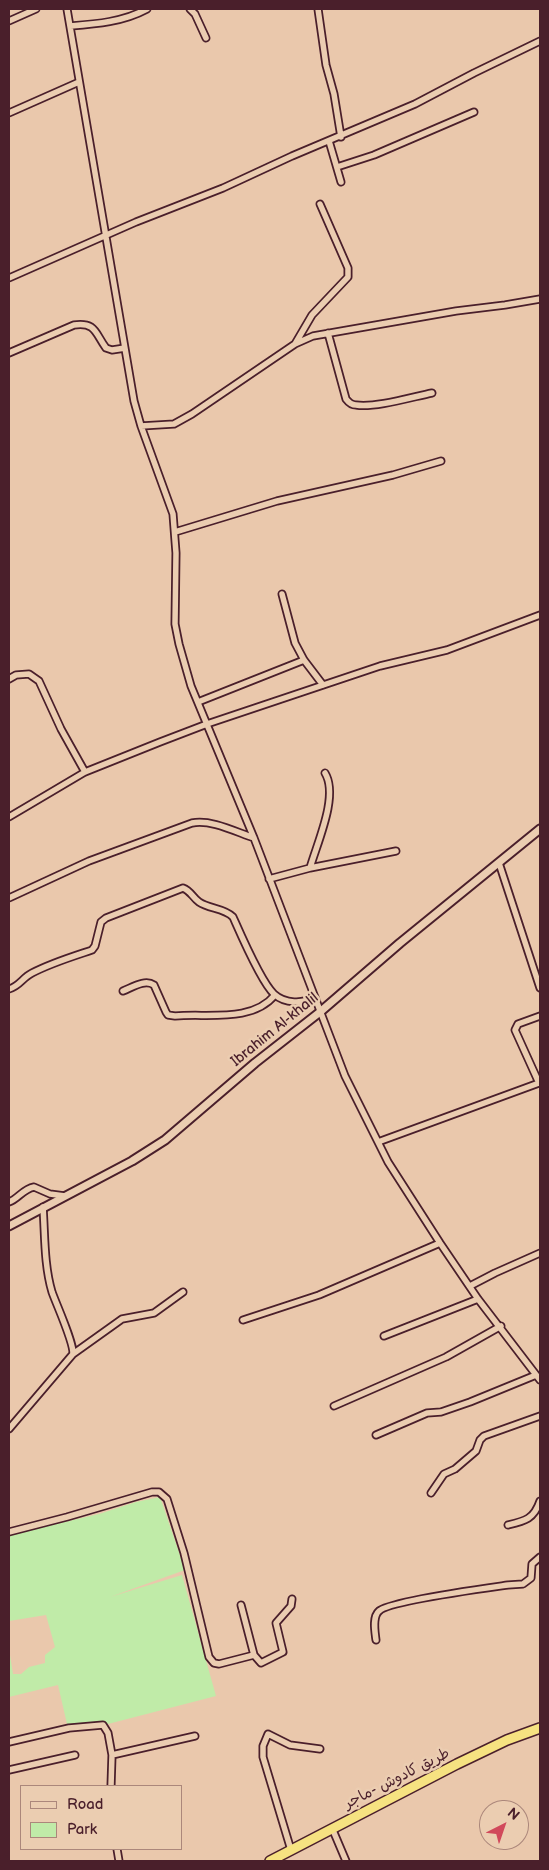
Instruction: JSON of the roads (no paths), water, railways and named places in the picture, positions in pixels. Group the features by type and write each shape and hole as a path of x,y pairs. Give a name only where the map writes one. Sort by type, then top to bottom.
{"highway":[{"name":"طريق كادوش -ماجر","path":"270,1861 456,1764 507,1740 540,1728"}],"street":[{"path":"9,21 36,9"},
{"path":"67,9 134,401 172,514 175,532 176,624 179,644 191,686 254,838 346,1076 388,1162 478,1299 501,1326 538,1378 440,1412 427,1413 376,1434"},
{"path":"70,26 103,24 126,18 147,9"},
{"path":"190,9 195,14 206,38"},
{"path":"318,9 326,65 334,94 341,136"},
{"path":"9,278 223,188 415,104 474,72 540,41"},
{"path":"9,113 79,82"},
{"path":"337,167 374,155 474,112"},
{"path":"329,141 341,182"},
{"path":"295,344 312,316 348,277 348,268 320,204"},
{"path":"141,426 174,424 192,414 295,344 313,336 456,311 540,299"},
{"path":"9,353 74,325 83,324 88,324 96,331 106,348 112,350 124,348"},
{"path":"328,333 346,399 350,404 357,406 432,393"},
{"path":"175,532 277,501 394,475 441,462"},
{"path":"282,594 295,643 304,660 323,685"},
{"path":"9,817 85,772 207,724 380,666 447,650 540,615"},
{"path":"198,702 304,660"},
{"path":"9,679 16,675 29,674 39,681 85,772"},
{"path":"310,868 329,805 331,789 325,773"},
{"path":"9,898 89,861 192,823 208,823 254,838"},
{"name":"Ibrahim Al-khalil","path":"9,1226 132,1161 165,1140 255,1063 320,1012 400,943 540,829"},
{"path":"269,879 310,868 396,851"},
{"path":"499,863 540,988"},
{"path":"9,989 20,985 31,974 58,961 92,950 95,946 100,922 106,918 183,888 189,890 198,901 228,912 233,917 257,967 274,995 296,1002 307,1002 315,997"},
{"path":"123,991 146,982 151,982 168,1015 175,1016 236,1015 267,1004 274,995"},
{"path":"378,1142 540,1084 515,1030 518,1024 540,1016"},
{"path":"9,1202 14,1200 23,1191 34,1187 50,1194 65,1196"},
{"path":"43,1207 46,1254 52,1290 71,1341 73,1354"},
{"path":"243,1320 320,1295 440,1243"},
{"path":"470,1286 494,1273 540,1254"},
{"path":"9,1429 73,1354 122,1319 154,1313 183,1292"},
{"path":"384,1336 478,1299"},
{"path":"334,1406 446,1356 501,1326"},
{"path":"431,1493 444,1474 455,1469 476,1451 480,1440 484,1436 540,1416"},
{"path":"9,1532 152,1492 162,1493 167,1499 184,1553 211,1661 219,1664 254,1655"},
{"path":"508,1525 532,1516 537,1512 540,1501"},
{"path":"376,1640 375,1620 377,1612 382,1608 408,1602 523,1584 531,1578 532,1564 540,1558"},
{"path":"241,1605 254,1655 261,1663 283,1652 276,1623 291,1606 292,1598"},
{"path":"9,1742 69,1728 103,1725 108,1733 112,1755 111,1785"},
{"path":"291,1850 263,1757 263,1746 268,1734 290,1745 320,1749"},
{"path":"112,1755 195,1736"},
{"path":"9,1770 75,1755"},
{"path":"332,1828 346,1861"}]}
